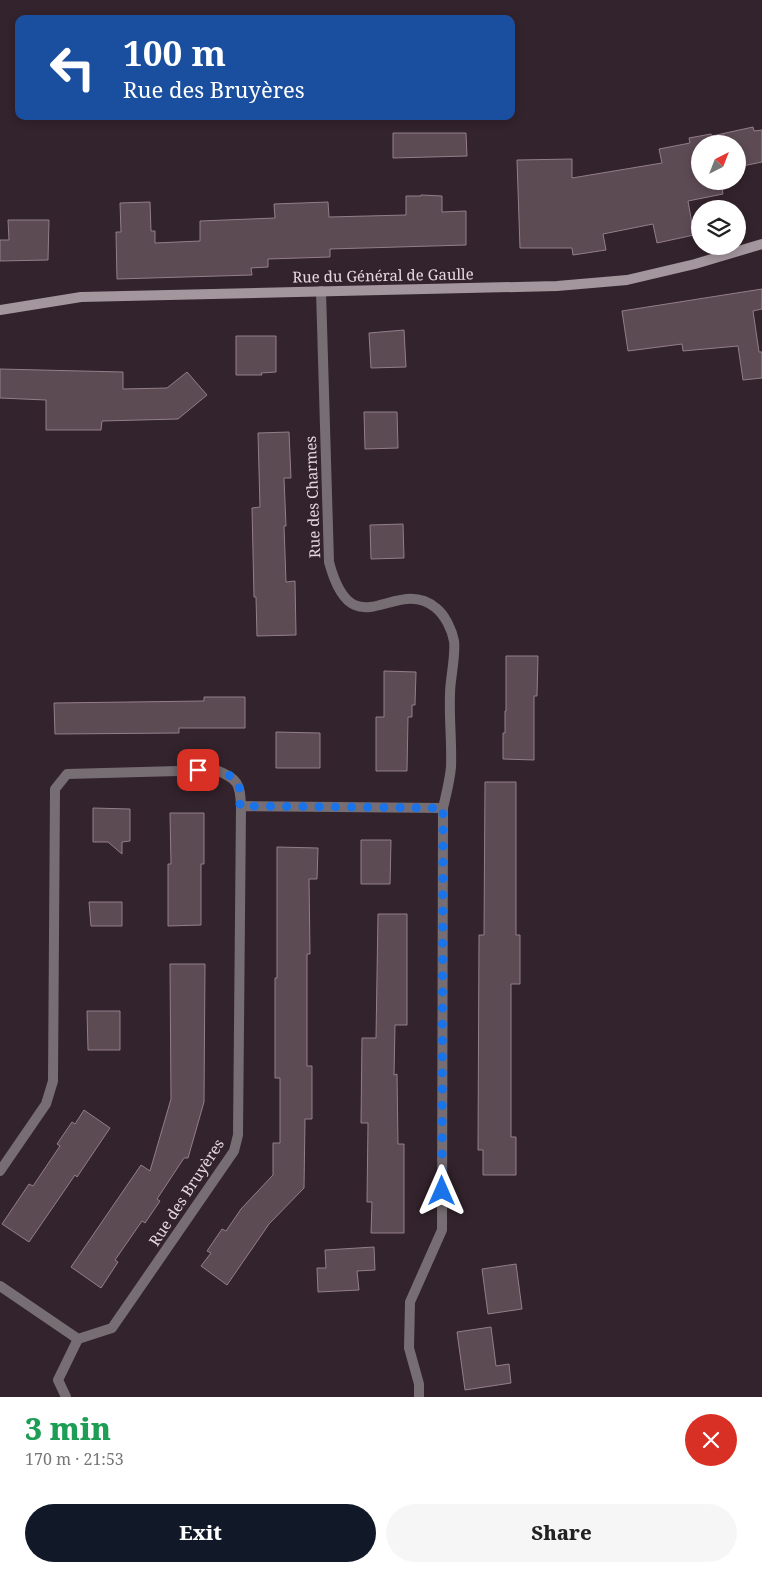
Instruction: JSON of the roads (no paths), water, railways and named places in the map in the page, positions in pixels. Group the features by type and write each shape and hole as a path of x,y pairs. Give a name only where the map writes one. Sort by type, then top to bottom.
{"street":[{"name":"Rue du Général de Gaulle","path":"0,310 81,297 557,286 627,280 695,264 762,244"},
{"name":"Rue des Charmes","path":"320,291 329,562 334,580 343,596 359,607 374,608 406,598 421,600 436,608 447,623 454,642 450,696 450,768 443,808 442,1230 410,1302 410,1348 419,1384 419,1397"},
{"name":"Rue des Bruyères","path":"0,1171 46,1104 53,1081 55,789 67,774 216,770 232,776 240,790 238,1135 234,1151 112,1328 78,1339"},
{"path":"240,806 443,808"},
{"path":"0,1286 78,1339 58,1380 66,1397"}]}
